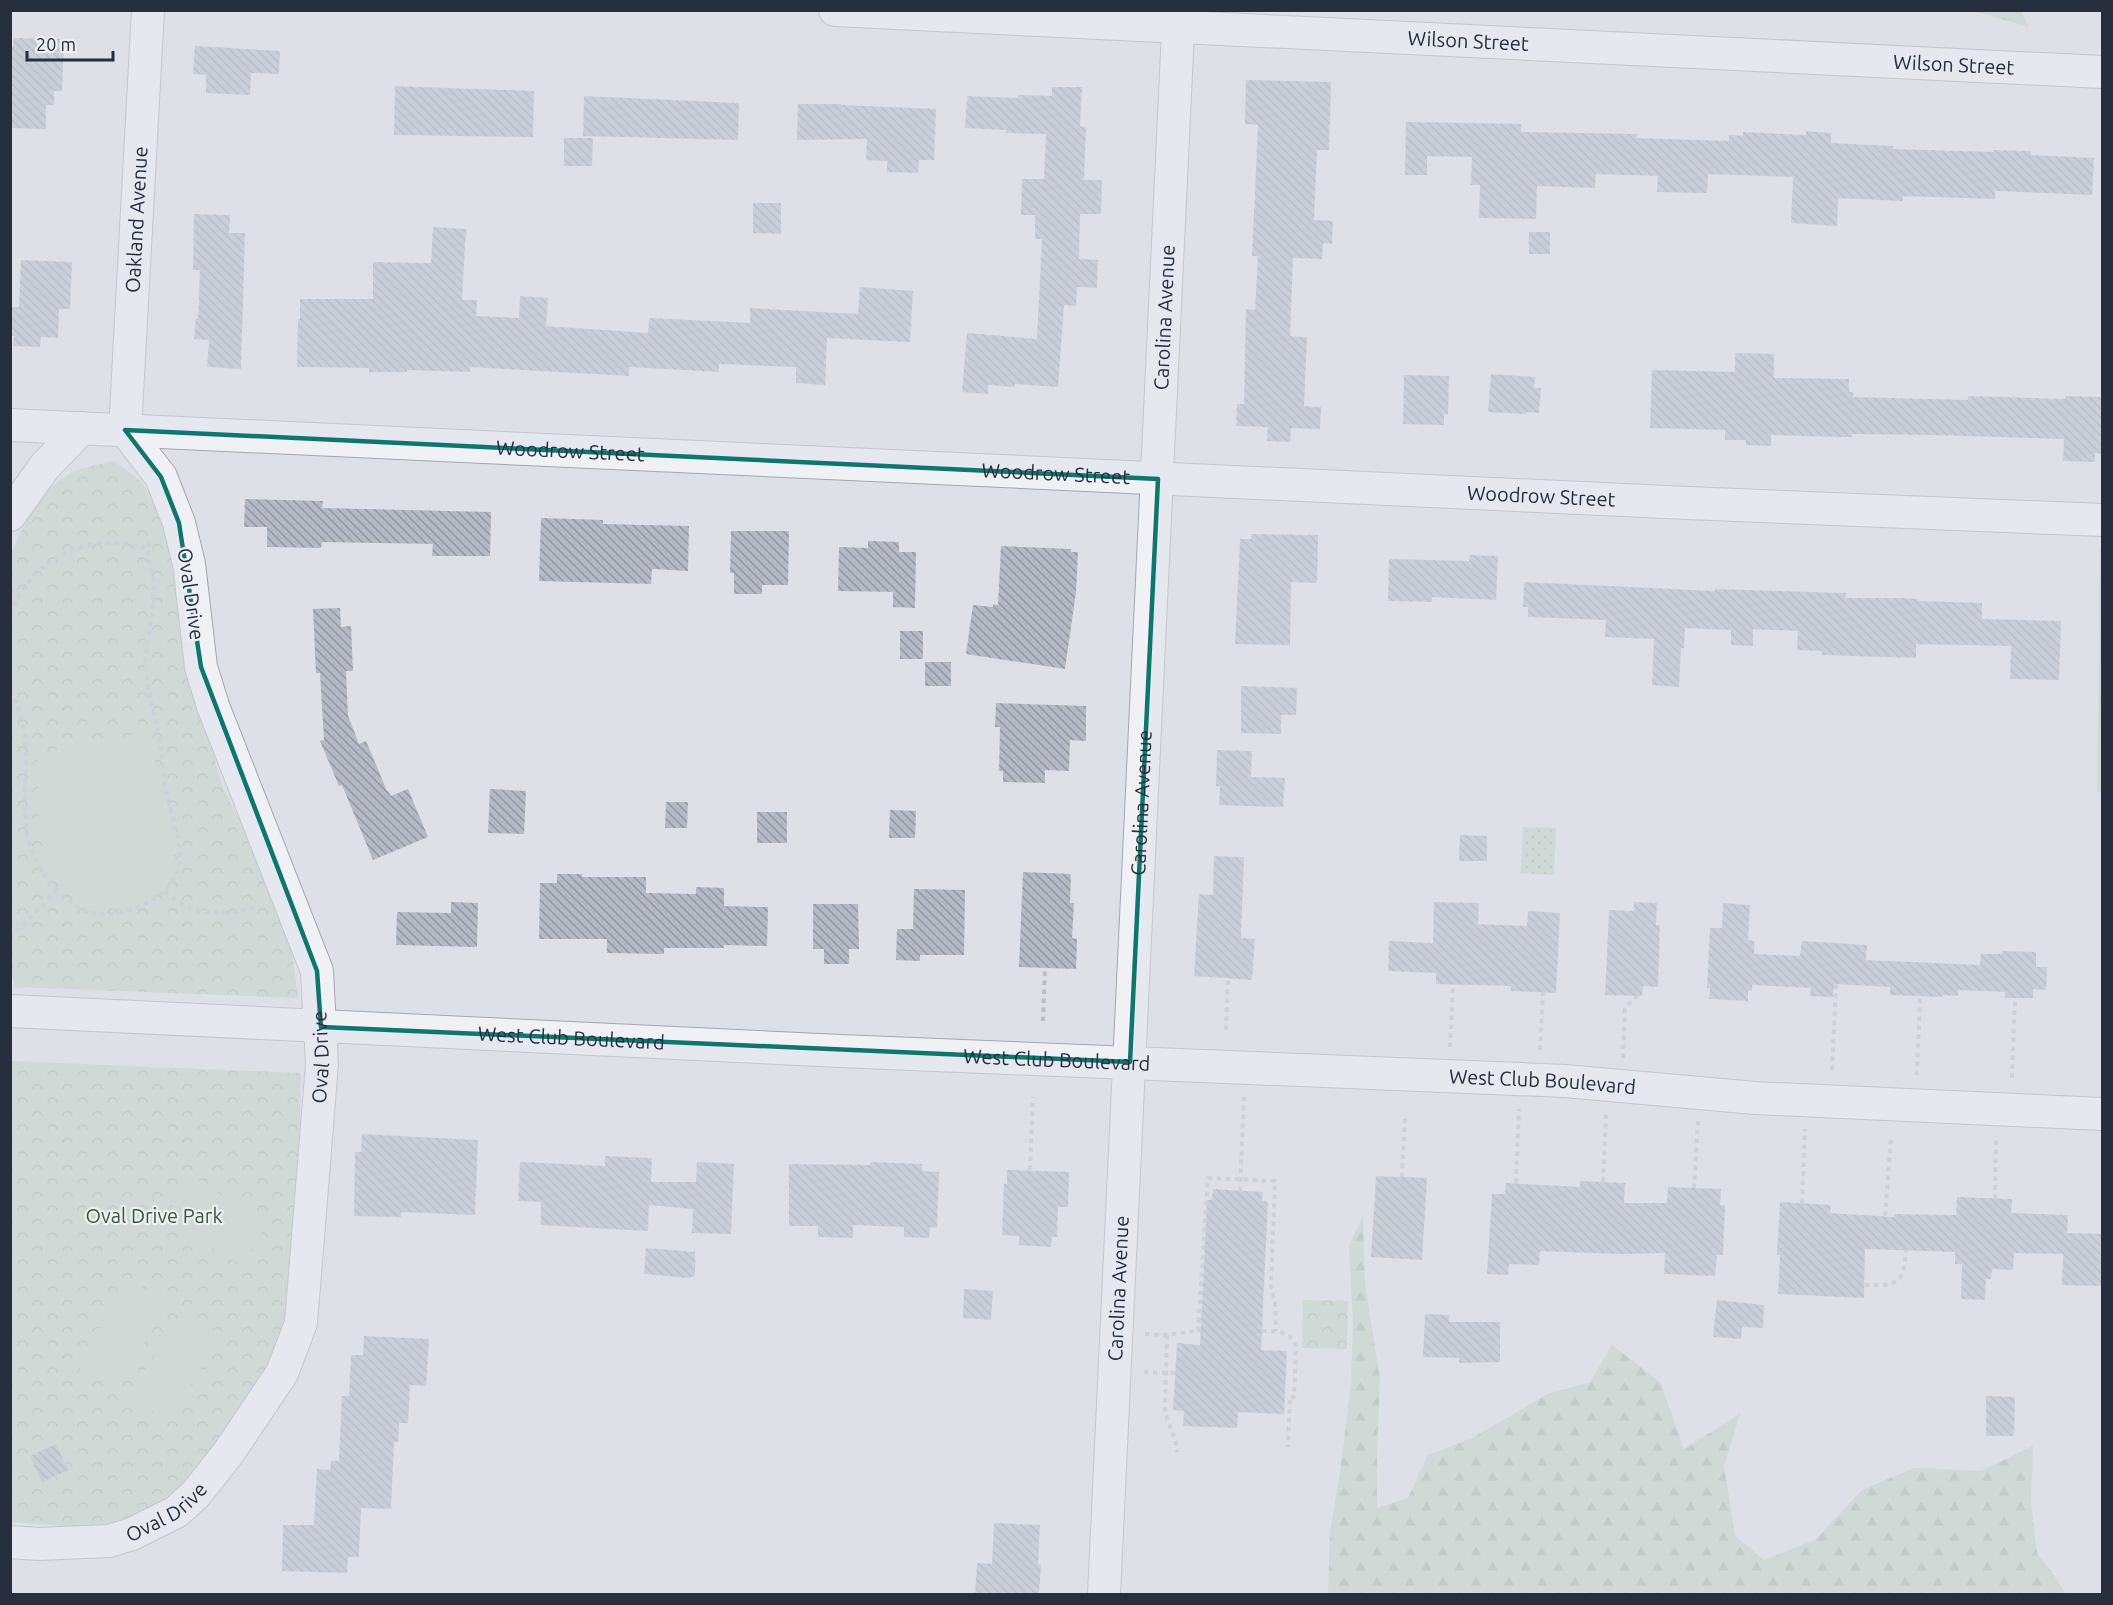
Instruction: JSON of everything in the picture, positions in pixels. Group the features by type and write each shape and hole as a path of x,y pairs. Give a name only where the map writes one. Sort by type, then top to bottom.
{"street":[{"name":"Oakland Avenue","path":"125,430 148,10"},
{"name":"Wilson Street","path":"835,10 1179,19 2103,72"},
{"name":"Carolina Avenue","path":"1104,1594 1179,19"},
{"name":"Woodrow Street","path":"10,425 1158,479 2103,520"},
{"path":"10,515 45,466 82,428"},
{"name":"Oval Drive","path":"10,1542 38,1544 109,1541 142,1530 176,1512 196,1494 229,1452 282,1373 301,1323 321,1078 321,1027 317,971 213,706 201,667 189,564 179,523 161,477 125,430"},
{"name":"West Club Boulevard","path":"10,1011 321,1027 1565,1081 1755,1098 2103,1114"}],"path":[{"path":"10,614 19,595 41,568 62,554 98,544 134,544 147,548 154,583 145,662 146,672 162,752 170,809 179,839 180,852 177,871 165,892 146,904 106,915 92,913 68,900 40,869 29,845 25,814 24,736 21,715 10,691"},
{"path":"10,590 19,595"},
{"path":"10,938 57,890"},
{"path":"165,892 175,901 204,913 225,914 262,905"},
{"path":"1043,1021 1045,968"},
{"path":"1226,1030 1228,978"},
{"path":"1833,1071 1836,984"},
{"path":"1450,1051 1453,985"},
{"path":"1540,1056 1543,992"},
{"path":"1623,1062 1626,1009 1637,996"},
{"path":"1917,1075 1920,996"},
{"path":"2012,1078 2015,998"},
{"path":"1240,1191 1244,1095"},
{"path":"1030,1170 1033,1097"},
{"path":"1516,1183 1520,1108"},
{"path":"1603,1182 1606,1113"},
{"path":"1402,1177 1405,1117"},
{"path":"1995,1199 1996,1131"},
{"path":"1694,1188 1697,1133"},
{"path":"1802,1203 1804,1138"},
{"path":"1885,1216 1891,1139"},
{"path":"1135,1334 1167,1335 1199,1330 1208,1178 1275,1181 1271,1285 1275,1304 1276,1331"},
{"path":"1865,1285 1886,1286 1899,1279 1905,1266 1906,1250"},
{"path":"1262,1331 1276,1331 1290,1337 1296,1346 1294,1397 1290,1396 1288,1447"},
{"path":"1167,1335 1165,1414 1175,1439 1177,1452"},
{"path":"1134,1371 1175,1373"}],"highlighted area":[{"path":"125,430 1158,479 1130,1062 321,1027 317,971 201,667 179,523 161,477"}],"green space":[{"path":"1974,11 2021,11 2029,27"},
{"path":"114,461 142,482 166,526 179,564 189,670 223,788 249,838 292,952 298,998 15,987 11,969 11,554 29,516 54,485 78,470"},
{"path":"2100,548 2102,548 2102,792 2097,792"},
{"path":"148,732 173,833 174,859 163,889 152,900 119,909 86,906 64,887 47,860 39,827 38,754"},
{"path":"1523,827 1556,828 1554,875 1521,873"},
{"name":"Oval Drive Park","path":"10,1061 301,1073 298,1220 292,1338 196,1475 173,1495 127,1521 78,1527 11,1522"},
{"path":"190,1176 267,1223 242,1265 165,1219"},
{"path":"1363,1216 1365,1283 1380,1380 1377,1508 1408,1498 1428,1455 1472,1438 1548,1394 1590,1382 1612,1345 1660,1382 1684,1449 1740,1414 1724,1466 1735,1536 1764,1560 1815,1540 1862,1490 1914,1468 1981,1471 2033,1446 2031,1502 2037,1554 2066,1594 1328,1594 1330,1532 1351,1384 1353,1322 1349,1245"},
{"path":"129,1279 169,1303 116,1390 76,1366"},
{"path":"1303,1300 1348,1301 1347,1349 1302,1348"},
{"path":"181,1312 221,1335 169,1421 129,1398"}],"building":[{"path":"14,38 64,39 62,91 54,91 54,105 46,105 46,129 10,128 10,47 13,47"},
{"path":"195,46 280,51 279,74 251,73 250,95 206,93 206,75 193,74"},
{"path":"1246,80 1331,82 1329,150 1317,150 1314,220 1333,221 1332,244 1323,243 1322,259 1293,258 1290,336 1307,337 1304,406 1321,407 1320,429 1291,428 1290,442 1267,441 1268,427 1236,426 1237,404 1244,404 1246,309 1255,310 1258,256 1252,256 1258,125 1245,124"},
{"path":"395,86 534,91 533,137 394,135"},
{"path":"1052,87 1082,87 1080,126 1086,127 1084,180 1102,180 1101,214 1080,214 1079,259 1098,260 1097,288 1077,287 1076,306 1064,305 1058,387 988,385 988,394 962,392 967,333 1037,339 1042,239 1035,239 1035,215 1021,215 1022,179 1044,179 1046,134 1006,133 1006,130 965,128 967,96 1018,98 1018,95 1052,96"},
{"path":"584,96 739,103 738,140 583,136"},
{"path":"798,104 936,109 934,160 919,160 918,173 887,172 887,161 866,160 867,139 797,140"},
{"path":"1406,122 1521,124 1521,132 1637,134 1636,138 1729,141 1729,135 1743,136 1743,132 1806,135 1806,131 1831,133 1831,143 1893,146 1893,149 2031,151 2031,155 2094,158 2092,195 1995,191 1995,199 1903,196 1903,201 1838,198 1837,226 1791,223 1793,177 1708,174 1707,193 1657,192 1658,176 1596,174 1595,188 1537,186 1536,219 1479,218 1480,185 1471,185 1472,157 1427,156 1427,175 1405,175"},
{"path":"564,138 593,138 592,166 564,166"},
{"path":"753,203 781,203 781,234 753,233"},
{"path":"194,214 230,215 229,233 245,233 241,369 207,367 209,340 194,339 196,318 198,318 200,270 193,270"},
{"path":"433,227 466,229 462,300 477,300 476,316 519,318 520,296 548,298 546,326 648,333 649,318 750,323 750,308 858,314 860,287 913,291 910,342 827,338 825,385 796,383 796,367 719,364 719,372 629,367 629,376 470,367 470,372 407,370 407,372 369,372 369,368 297,367 300,299 373,299 373,262 431,263"},
{"path":"1529,232 1550,232 1550,254 1529,254"},
{"path":"21,260 72,262 70,309 59,309 58,338 41,337 40,347 13,346 14,336 10,336 10,307 19,307"},
{"path":"1735,353 1774,354 1774,378 1849,379 1849,392 1853,392 1853,397 1968,400 1968,396 2065,399 2065,396 2103,397 2103,454 2095,453 2095,462 2063,461 2064,439 1934,435 1852,434 1852,437 1836,437 1771,435 1771,446 1746,445 1746,440 1725,440 1725,430 1650,428 1652,370 1735,372"},
{"path":"1491,374 1535,377 1534,388 1541,388 1539,413 1488,412"},
{"path":"1404,375 1449,376 1448,415 1444,414 1444,425 1403,424"},
{"path":"245,499 323,501 322,508 491,512 490,556 432,556 433,544 322,542 321,548 267,547 267,527 244,527"},
{"path":"541,518 603,520 603,524 689,526 688,571 652,569 651,584 539,581"},
{"path":"731,531 789,531 788,585 762,585 762,594 734,594 734,573 730,573"},
{"path":"1251,534 1318,535 1317,583 1291,582 1290,645 1235,644 1240,539 1251,539"},
{"path":"868,541 899,542 899,552 916,552 915,608 893,607 893,592 838,591 839,547 868,548"},
{"path":"1001,546 1071,549 1071,552 1078,552 1076,592 1065,669 966,654 973,605 993,607 993,604 998,605"},
{"path":"1470,555 1498,556 1496,600 1432,597 1432,602 1388,601 1389,559 1469,561"},
{"path":"1524,582 1715,591 1715,589 1846,593 1845,598 1901,598 1918,599 1918,601 1982,603 1982,619 2061,621 2059,680 2010,679 2011,646 1916,644 1916,658 1822,655 1822,651 1797,650 1798,631 1753,629 1753,646 1731,645 1731,630 1685,628 1684,648 1681,648 1679,687 1652,685 1654,639 1605,637 1606,620 1528,617 1528,607 1523,607"},
{"path":"340,608 341,627 351,626 353,671 346,671 348,716 359,744 366,741 391,796 408,789 428,837 373,860 342,785 339,786 320,741 324,740 320,673 316,673 313,609"},
{"path":"900,631 923,631 923,659 900,659"},
{"path":"925,662 951,662 951,686 925,686"},
{"path":"1241,686 1297,688 1296,715 1281,715 1281,734 1241,733"},
{"path":"996,703 1086,706 1086,741 1070,740 1069,771 1045,770 1045,783 1003,782 1003,771 999,771 1000,727 995,727"},
{"path":"1217,750 1252,751 1251,777 1285,778 1283,807 1219,805 1220,786 1216,786"},
{"path":"490,789 526,791 524,834 488,833"},
{"path":"666,802 688,802 687,828 665,828"},
{"path":"890,810 916,811 915,838 889,838"},
{"path":"757,812 787,812 787,843 757,843"},
{"path":"1460,835 1487,836 1487,861 1459,861"},
{"path":"1214,856 1244,857 1241,938 1255,939 1252,980 1194,976 1199,894 1213,895"},
{"path":"1023,872 1071,874 1070,903 1074,903 1072,938 1077,939 1076,969 1019,967"},
{"path":"557,874 582,874 582,877 646,877 646,893 696,894 696,887 724,888 724,906 768,907 767,946 724,945 724,948 664,948 664,954 607,953 607,939 539,939 540,883 557,883"},
{"path":"914,889 965,890 964,955 920,955 920,961 896,960 897,929 913,929"},
{"path":"451,902 478,903 477,947 396,945 397,912 451,913"},
{"path":"1434,902 1479,903 1478,924 1527,926 1528,911 1560,913 1556,993 1511,991 1511,986 1436,984 1436,973 1388,971 1389,941 1433,943"},
{"path":"1634,902 1657,903 1656,925 1660,925 1658,987 1643,986 1642,996 1605,995 1609,910 1634,911"},
{"path":"1723,903 1750,905 1748,940 1754,941 1754,954 1800,956 1802,941 1867,945 1866,960 1980,965 1981,954 2002,954 2002,951 2036,952 2036,967 2047,967 2046,990 2033,989 2033,998 2005,998 2005,992 1958,990 1958,996 1942,995 1942,997 1890,995 1890,987 1834,984 1833,997 1810,996 1811,988 1752,985 1752,991 1748,990 1748,1001 1709,999 1710,988 1707,988 1710,928 1722,928"},
{"path":"813,904 858,904 859,949 849,949 849,964 824,964 824,949 813,949"},
{"path":"362,1134 478,1140 475,1215 401,1212 401,1217 354,1216 355,1152 361,1152"},
{"path":"605,1156 652,1158 651,1182 696,1182 697,1162 734,1164 731,1234 692,1233 693,1209 649,1205 648,1231 541,1225 541,1202 518,1201 520,1162 605,1166"},
{"path":"871,1162 922,1164 922,1171 939,1172 937,1228 930,1227 929,1238 904,1237 904,1227 853,1225 853,1238 818,1237 818,1226 789,1226 789,1164 870,1165"},
{"path":"1007,1170 1069,1172 1068,1207 1058,1207 1057,1237 1052,1237 1051,1247 1019,1245 1019,1236 1002,1235 1004,1184 1007,1184"},
{"path":"1376,1176 1427,1178 1422,1260 1371,1257"},
{"path":"1580,1181 1625,1183 1624,1203 1667,1203 1668,1187 1721,1189 1720,1205 1725,1205 1723,1255 1717,1255 1715,1276 1664,1274 1665,1253 1540,1251 1539,1265 1509,1264 1508,1275 1487,1274 1492,1194 1505,1194 1506,1183 1580,1187"},
{"path":"1213,1189 1263,1192 1262,1201 1268,1202 1261,1350 1287,1351 1284,1414 1238,1412 1237,1428 1183,1426 1184,1411 1173,1410 1177,1343 1200,1345 1207,1200 1212,1200"},
{"path":"1957,1197 2012,1199 2011,1213 2068,1215 2067,1233 2103,1234 2103,1286 2062,1285 2063,1254 2014,1253 2013,1270 1992,1269 1991,1279 1986,1279 1985,1300 1961,1299 1962,1264 1955,1264 1955,1252 1865,1249 1864,1298 1778,1294 1780,1255 1777,1255 1780,1202 1831,1205 1830,1213 1894,1217 1894,1214 1956,1215"},
{"path":"646,1248 695,1252 695,1276 689,1278 644,1274"},
{"path":"964,1289 993,1291 991,1320 963,1318"},
{"path":"1717,1300 1764,1305 1763,1328 1742,1327 1741,1339 1713,1337"},
{"path":"1425,1314 1449,1315 1449,1322 1500,1322 1500,1362 1459,1363 1459,1358 1423,1357"},
{"path":"364,1336 429,1339 426,1386 410,1385 408,1423 399,1423 398,1442 394,1442 391,1509 361,1508 359,1557 348,1557 347,1573 282,1571 283,1525 314,1525 317,1469 330,1470 331,1461 339,1461 342,1396 349,1396 351,1355 363,1355"},
{"path":"1986,1396 2015,1397 2014,1436 1986,1436"},
{"path":"56,1444 68,1470 42,1482 30,1456"},
{"path":"994,1523 1040,1525 1039,1594 975,1594 977,1563 992,1564"}]}
